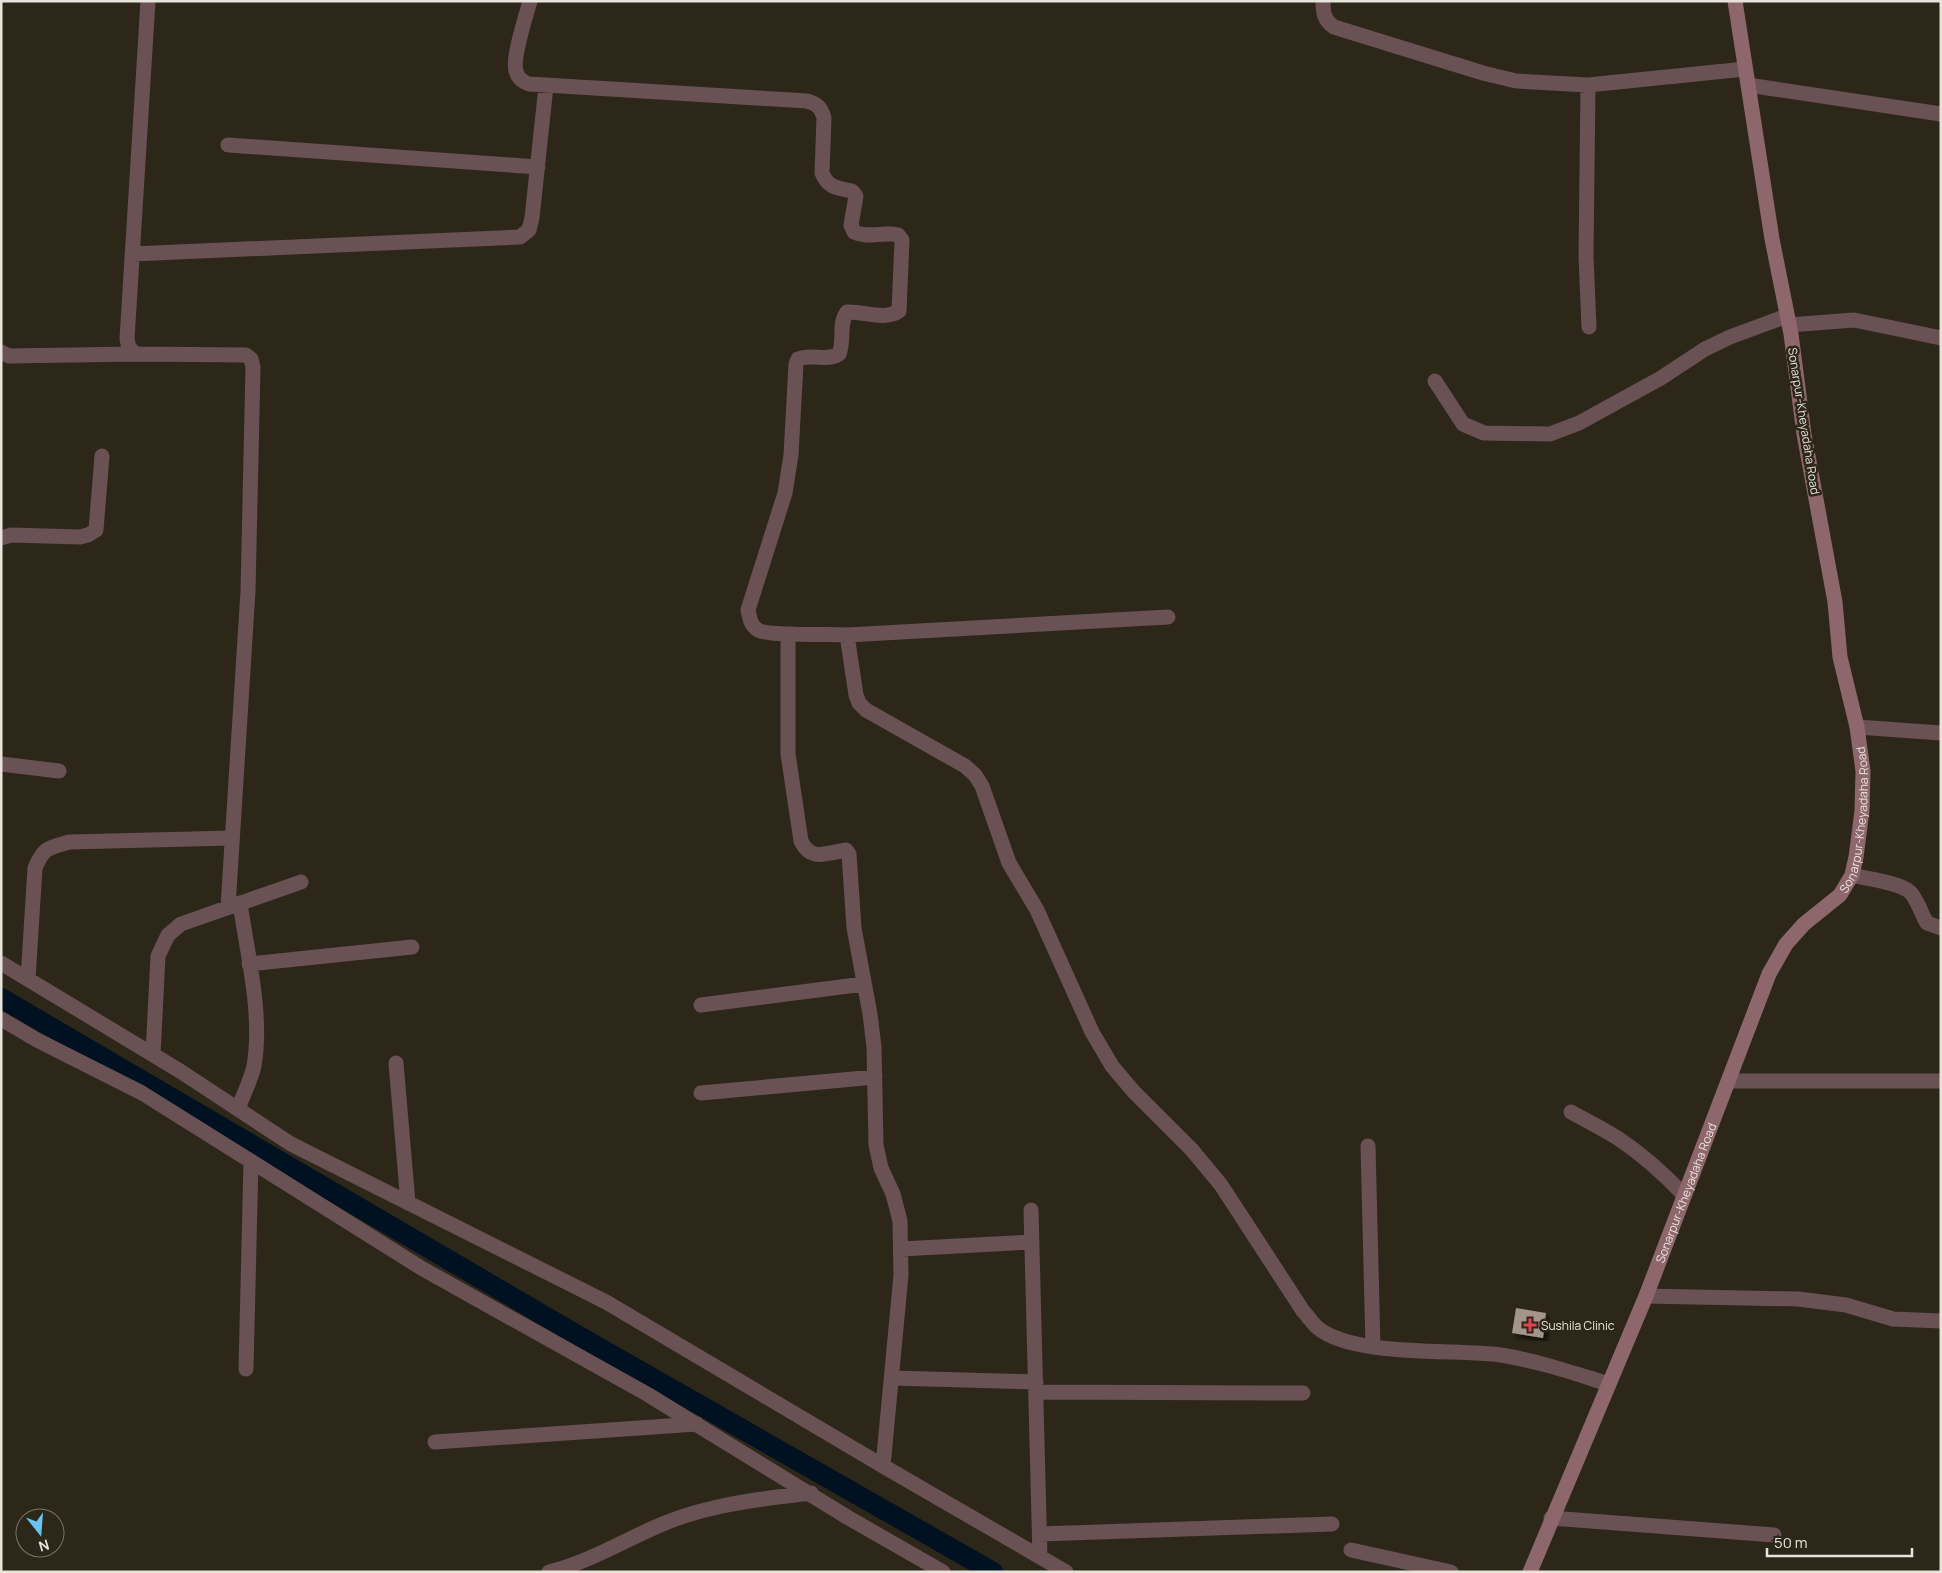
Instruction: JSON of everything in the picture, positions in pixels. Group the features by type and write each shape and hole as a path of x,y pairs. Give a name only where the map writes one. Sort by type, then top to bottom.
{"main road":[{"name":"Sonarpur-Kheyadaha Road","path":"1530,1572 1551,1518 1646,1296 1769,974 1786,944 1804,924 1840,895 1852,875 1856,857 1862,811 1863,771 1858,727 1840,656 1835,602 1804,434 1788,320 1772,239 1735,1"}],"street":[{"path":"136,354 129,348 127,339 148,1"},
{"path":"530,1 515,59 516,71 521,81 546,86 807,101 818,105 822,110 824,118 822,173 830,186 852,191 856,196 852,225 854,232 860,235 891,233 898,235 902,240 899,312 887,316 857,311 846,312 843,317 842,348 840,354 828,358 804,356 798,359 796,364 789,474 785,493 748,610 750,622 759,631 788,634 846,634 1168,617"},
{"path":"1323,1 1327,22 1334,27 1483,73 1516,81 1588,85 1745,69"},
{"path":"1588,85 1586,256 1589,327"},
{"path":"1748,85 1941,114"},
{"path":"132,254 520,237 529,230 532,218 546,86"},
{"path":"228,145 538,167"},
{"path":"1435,381 1463,424 1484,432 1550,434 1579,423 1661,378 1705,349 1730,337 1788,320 1854,320 1941,338"},
{"path":"1,352 9,356 246,355 251,359 253,368 248,591 232,838 234,905 249,964 256,1016 257,1040 254,1068 238,1109"},
{"path":"1,538 11,534 80,537 96,530 102,456"},
{"path":"788,634 788,754 801,841 805,850 811,854 846,850 849,854 854,928 872,1025 876,1145 881,1168 893,1194 900,1221 901,1275 883,1466"},
{"path":"846,634 859,703 866,710 965,766 976,775 982,786 1009,863 1037,910 1092,1032 1112,1066 1134,1092 1192,1150 1221,1185 1303,1310 1318,1328 1341,1339 1373,1347 1502,1356 1544,1364 1609,1384"},
{"path":"1858,727 1941,733"},
{"path":"1,764 59,771"},
{"path":"28,979 35,868 42,853 54,846 69,842 232,838"},
{"path":"1852,875 1902,887 1910,892 1915,899 1927,923 1941,928"},
{"path":"153,1054 158,956 168,935 181,924 301,882"},
{"path":"249,964 412,947"},
{"path":"1,963 153,1054 290,1144 606,1302 1066,1572"},
{"path":"701,1005 864,984"},
{"path":"1,1019 37,1040 142,1093 423,1269 647,1394 943,1572"},
{"path":"396,1063 408,1203"},
{"path":"701,1093 875,1077"},
{"path":"1729,1081 1941,1082"},
{"path":"1571,1112 1618,1138 1660,1170 1684,1195"},
{"path":"1368,1146 1373,1347"},
{"path":"246,1369 251,1161"},
{"path":"1031,1210 1040,1557"},
{"path":"901,1248 1032,1242"},
{"path":"1646,1296 1798,1300 1846,1305 1893,1319 1941,1321"},
{"path":"892,1378 1036,1387 1303,1393"},
{"path":"435,1442 697,1424"},
{"path":"549,1572 573,1566 668,1522 720,1506 811,1493"},
{"path":"1551,1518 1774,1535"},
{"path":"1040,1534 1332,1524"},
{"path":"1351,1550 1451,1572"}],"building":[{"path":"1516,1308 1546,1313 1543,1338 1512,1333"}],"waterway":[{"path":"1,998 584,1339 993,1572"}],"place":[{"name":"Sushila Clinic","path":"1530,1325"}]}
